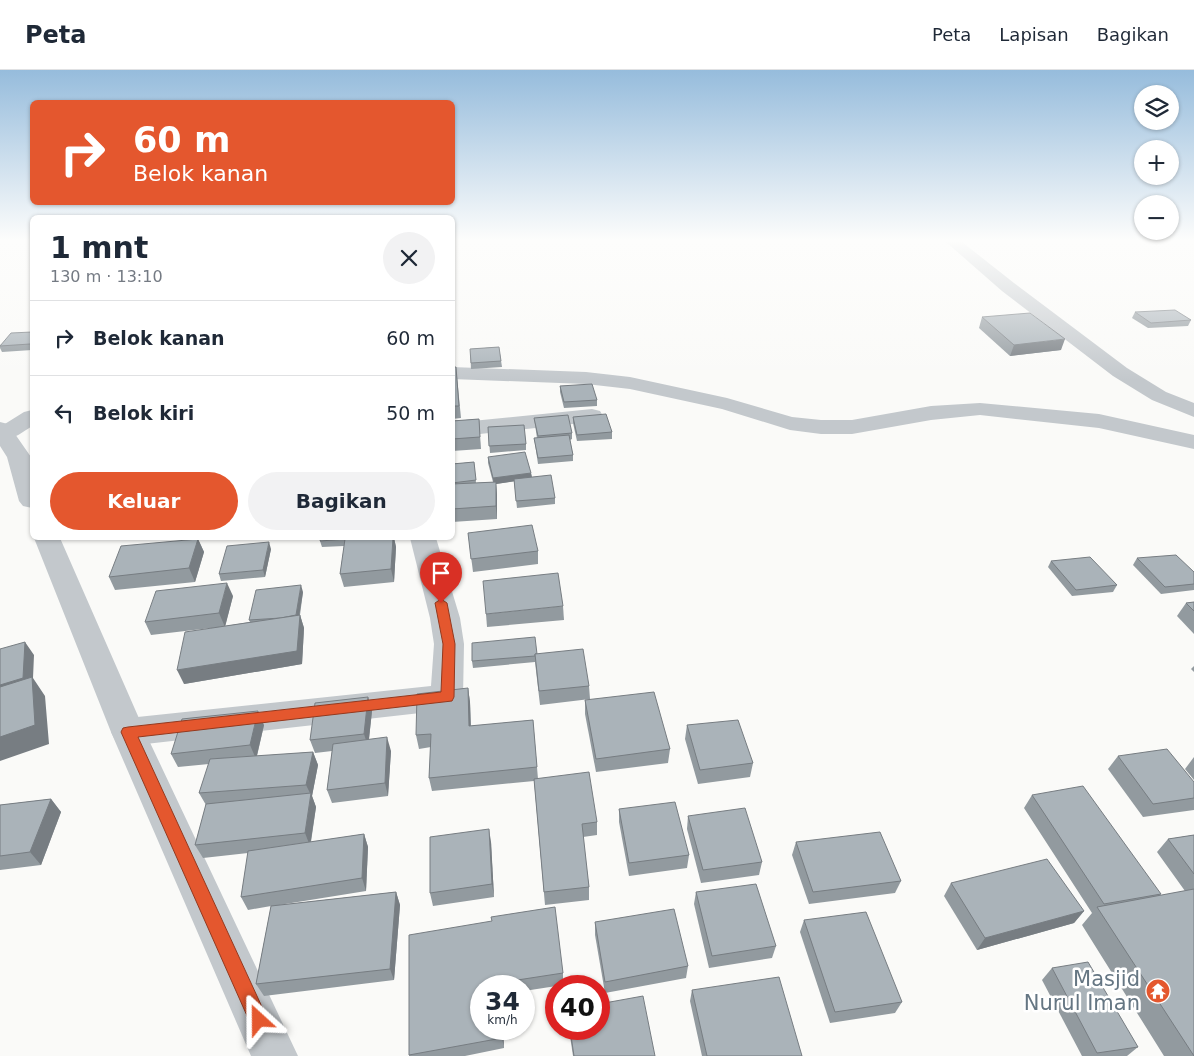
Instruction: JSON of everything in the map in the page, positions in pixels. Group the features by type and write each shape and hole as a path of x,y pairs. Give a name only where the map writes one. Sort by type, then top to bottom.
{"street":[{"path":"1009,288 1120,372 1151,392 1194,411"},
{"path":"455,373 586,378 630,383 727,404 790,423 821,427 852,427 931,413 980,409 1099,420 1194,442"},
{"path":"455,430 592,416"},
{"path":"30,419 2,431 20,456 30,494"},
{"path":"48,540 128,732 275,1056"},
{"path":"128,732 447,697 449,644 447,627 424,540"}],"building":[{"path":"1175,310 1191,320 1151,323 1135,312"},
{"path":"1030,313 1065,339 1014,345 982,317"},
{"path":"30,332 30,344 0,346 11,333"},
{"path":"499,347 501,361 471,363 470,349"},
{"path":"455,367 456,367 459,406 455,406"},
{"path":"592,384 597,400 564,402 560,386"},
{"path":"606,414 612,432 577,435 573,417"},
{"path":"568,415 572,433 538,436 534,418"},
{"path":"479,419 480,437 455,439 455,421"},
{"path":"524,425 526,444 489,446 488,427"},
{"path":"569,435 573,455 538,458 534,438"},
{"path":"525,452 531,473 493,478 488,457"},
{"path":"474,462 476,480 455,483 455,464"},
{"path":"551,475 555,498 516,501 514,479"},
{"path":"496,482 496,506 455,509 455,484"},
{"path":"532,525 538,551 471,559 468,533"},
{"path":"198,540 189,568 109,577 121,546"},
{"path":"345,540 393,540 391,569 340,574"},
{"path":"269,542 263,570 219,574 227,546"},
{"path":"1176,555 1194,572 1194,584 1165,587 1137,558"},
{"path":"1090,557 1117,585 1076,590 1051,561"},
{"path":"558,573 563,606 486,614 483,581"},
{"path":"227,583 219,613 145,622 156,591"},
{"path":"301,585 296,615 249,620 256,590"},
{"path":"1194,602 1194,611 1186,603"},
{"path":"300,615 297,651 177,670 185,632"},
{"path":"535,637 537,654 535,656 472,661 472,643"},
{"path":"25,642 23,678 0,685 0,649"},
{"path":"583,649 589,686 539,691 535,654"},
{"path":"32,677 35,725 0,737 0,687"},
{"path":"468,688 469,726 533,720 537,767 429,778 431,734 416,735 417,694"},
{"path":"654,692 670,749 596,759 585,700"},
{"path":"368,697 364,734 310,740 315,703"},
{"path":"258,711 250,745 171,754 182,719"},
{"path":"738,720 753,763 700,770 687,725"},
{"path":"387,737 385,783 327,790 333,744"},
{"path":"1167,749 1194,782 1194,798 1153,804 1118,756"},
{"path":"313,752 306,785 199,793 210,759"},
{"path":"589,772 597,822 582,824 589,887 544,892 534,779"},
{"path":"1083,786 1161,894 1104,904 1032,795"},
{"path":"311,793 305,833 195,845 206,804"},
{"path":"51,799 30,852 0,856 0,805"},
{"path":"675,802 689,855 629,863 619,809"},
{"path":"745,808 762,862 703,870 688,816"},
{"path":"489,829 492,884 430,893 430,837"},
{"path":"880,832 901,881 813,892 796,842"},
{"path":"364,834 362,878 241,897 248,851"},
{"path":"1194,835 1194,874 1168,839"},
{"path":"1047,859 1084,911 985,938 951,883"},
{"path":"756,884 776,946 712,956 696,892"},
{"name":"Masjid Nurul Iman","path":"1194,889 1194,1056 1097,907"},
{"path":"396,892 390,969 256,984 271,906"},
{"path":"555,907 563,973 535,977 535,975 470,975 470,1040 491,1040 409,1055 409,935 492,921 491,917"},
{"path":"674,909 688,966 610,981 610,975 604,975 595,922"},
{"path":"866,912 902,1002 835,1012 804,920"},
{"path":"1088,962 1138,1047 1097,1053 1052,968"},
{"path":"779,977 802,1056 707,1056 692,990"},
{"path":"643,996 655,1056 574,1056 572,1040 610,1040 610,1002"}],"place":[{"name":"Masjid Nurul Iman","path":"1158,991"}],"route":[{"path":"259,1020 128,732 447,697 449,644 441,603"}]}
